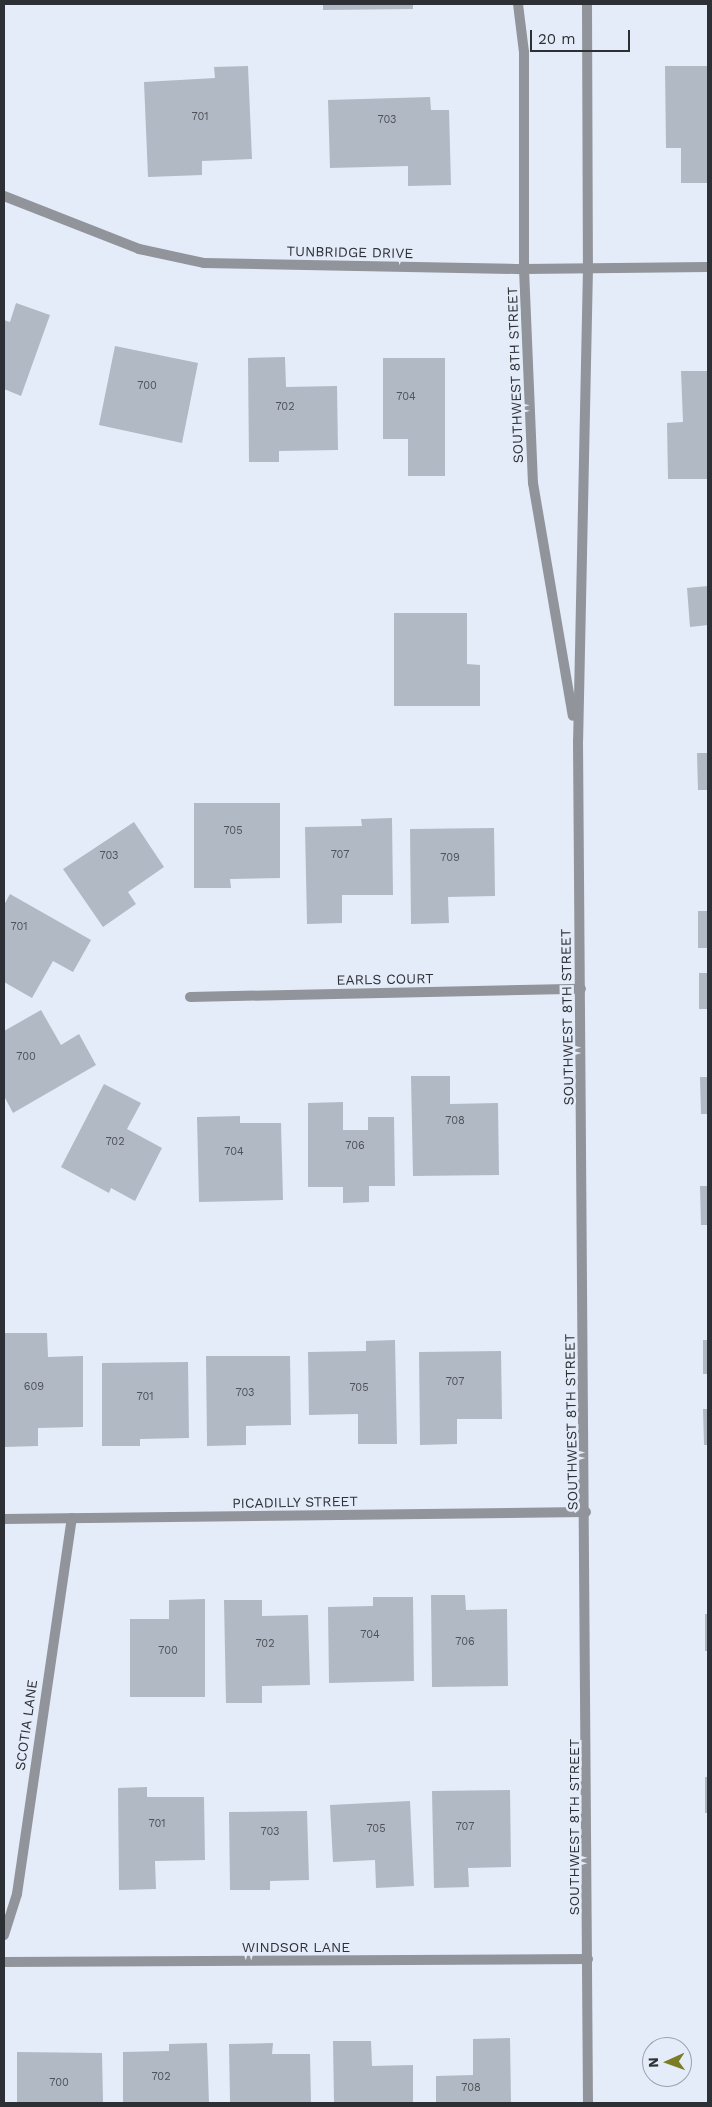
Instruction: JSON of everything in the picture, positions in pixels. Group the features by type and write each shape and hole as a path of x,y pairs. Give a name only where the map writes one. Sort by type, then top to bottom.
{"street":[{"name":"SOUTHWEST 8TH STREET","path":"518,4 524,52 524,269 533,483 578,741"},
{"name":"SOUTHWEST 8TH STREET","path":"587,4 588,268 578,741 586,1512 588,2103"},
{"name":"TUNBRIDGE DRIVE","path":"4,196 139,250 204,263 524,269 708,267"},
{"name":"EARLS COURT","path":"190,997 581,989"},
{"name":"PICADILLY STREET","path":"4,1519 586,1512"},
{"name":"SCOTIA LANE","path":"4,1935 17,1894 72,1518"},
{"name":"WINDSOR LANE","path":"4,1962 588,1959"}],"building":[{"path":"323,4 413,4 413,9 323,10"},
{"path":"248,66 252,159 202,161 202,175 148,177 144,82 215,78 214,67"},
{"path":"665,66 708,66 708,183 681,183 681,148 666,148"},
{"path":"430,97 431,110 449,110 451,185 408,186 408,166 330,168 328,100"},
{"path":"16,303 50,315 21,396 4,389 4,320 10,322"},
{"path":"115,346 198,363 182,443 99,425"},
{"path":"285,357 286,387 337,386 338,450 279,451 279,462 249,462 248,358"},
{"path":"383,358 445,358 445,476 408,476 408,439 383,439"},
{"path":"681,371 708,371 708,479 668,479 667,423 683,422"},
{"path":"708,586 708,625 690,627 687,588"},
{"path":"394,613 467,613 467,664 480,665 480,706 394,706"},
{"path":"697,753 708,753 708,790 698,790"},
{"path":"194,803 280,803 280,878 230,879 231,888 194,888"},
{"path":"392,818 393,895 342,895 342,923 307,924 305,827 362,826 361,819"},
{"path":"134,822 164,867 128,892 136,904 103,927 63,869"},
{"path":"494,828 495,896 448,897 449,923 411,924 410,829"},
{"path":"10,894 91,940 73,972 53,961 32,998 4,982 4,905"},
{"path":"698,911 708,911 708,948 698,948"},
{"path":"699,973 708,973 708,1009 699,1009"},
{"path":"41,1010 61,1045 79,1034 96,1065 13,1113 4,1096 4,1031"},
{"path":"411,1076 450,1076 450,1104 498,1103 499,1175 413,1176"},
{"path":"700,1077 708,1077 708,1114 701,1114"},
{"path":"104,1084 141,1103 127,1129 162,1148 135,1201 111,1188 109,1193 61,1167"},
{"path":"343,1102 343,1130 368,1130 368,1117 394,1117 395,1186 369,1186 369,1202 343,1203 343,1187 308,1187 308,1103"},
{"path":"240,1116 240,1123 281,1123 283,1200 199,1202 197,1117"},
{"path":"700,1186 708,1186 708,1225 701,1225"},
{"path":"4,1333 47,1333 48,1357 83,1356 83,1427 38,1428 38,1446 4,1447"},
{"path":"395,1340 397,1444 358,1444 358,1414 309,1415 308,1352 366,1351 366,1341"},
{"path":"703,1340 708,1340 708,1374 703,1374"},
{"path":"501,1351 502,1419 457,1419 457,1444 420,1445 419,1352"},
{"path":"206,1356 290,1356 291,1425 246,1426 246,1445 207,1446"},
{"path":"188,1362 189,1438 140,1439 140,1446 102,1446 102,1363"},
{"path":"703,1409 708,1409 708,1445 704,1445"},
{"path":"431,1595 465,1595 466,1610 507,1609 508,1686 432,1687"},
{"path":"373,1597 413,1597 414,1681 329,1683 328,1607 373,1606"},
{"path":"205,1599 205,1697 130,1697 130,1619 169,1619 169,1600"},
{"path":"224,1600 262,1600 262,1616 308,1615 310,1685 262,1686 262,1703 226,1703"},
{"path":"705,1614 708,1614 708,1651 705,1651"},
{"path":"705,1777 708,1777 708,1813 705,1813"},
{"path":"147,1787 147,1797 204,1797 205,1860 155,1861 156,1889 119,1890 118,1788"},
{"path":"510,1790 511,1867 468,1868 469,1887 434,1888 432,1791"},
{"path":"410,1801 414,1886 376,1888 375,1860 333,1862 330,1805"},
{"path":"307,1811 309,1880 270,1881 270,1890 230,1890 229,1812"},
{"path":"510,2038 511,2103 436,2103 436,2076 473,2075 473,2039"},
{"path":"333,2041 371,2041 372,2066 413,2065 413,2103 334,2103"},
{"path":"207,2043 209,2103 123,2103 123,2052 169,2051 169,2044"},
{"path":"273,2043 272,2054 310,2054 311,2103 230,2103 229,2044"},
{"path":"17,2052 102,2053 103,2103 17,2103"}]}
